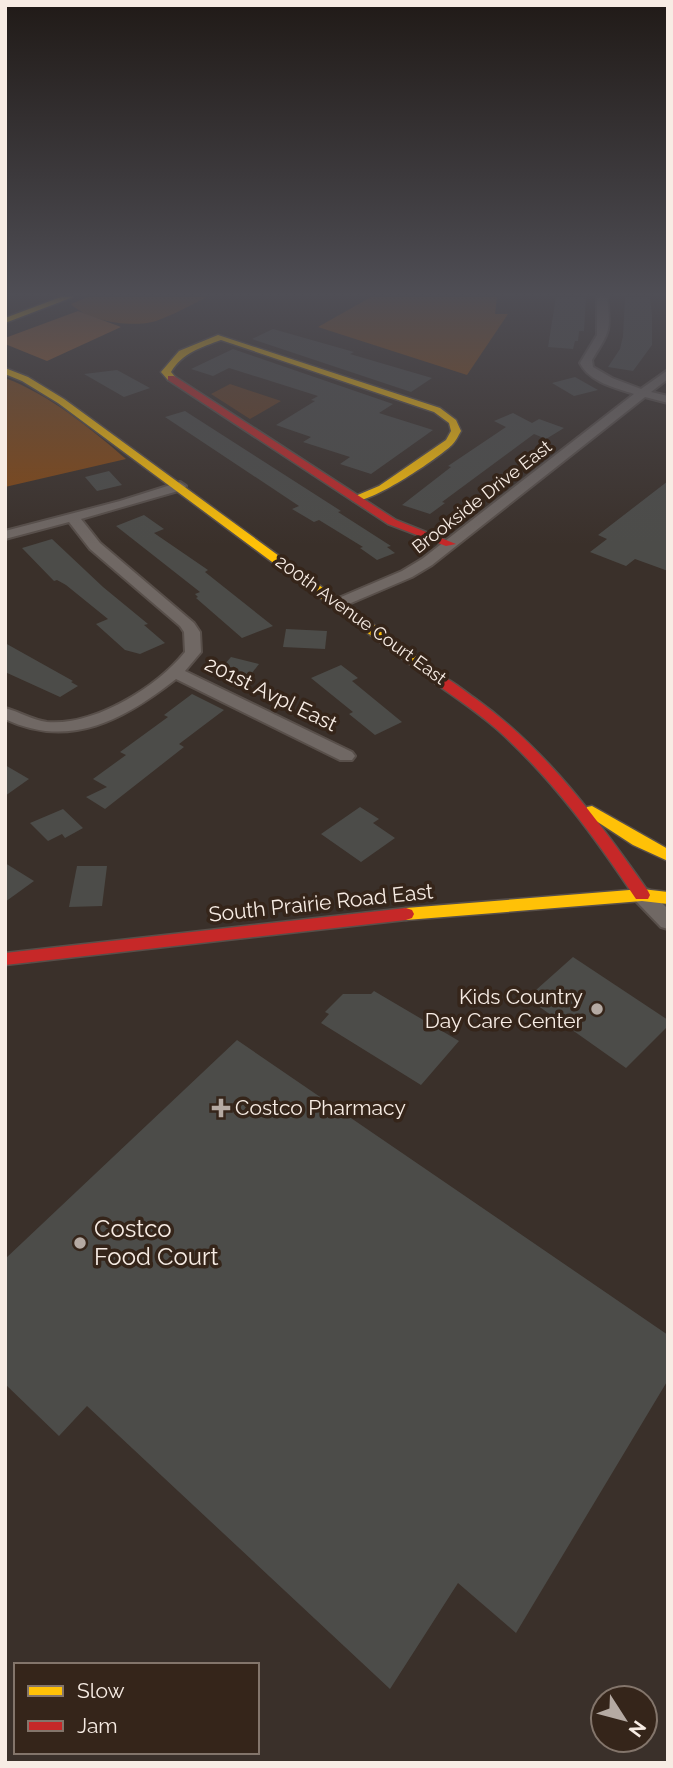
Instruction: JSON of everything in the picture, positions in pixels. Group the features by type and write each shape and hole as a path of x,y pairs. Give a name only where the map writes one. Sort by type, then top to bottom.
{"main road":[{"name":"200th Avenue Court East","path":"22,380 47,392 180,486 502,726 537,756 590,818 642,895"},
{"path":"172,380 400,526 450,544"},
{"path":"347,380 437,410 453,422 456,431 450,442 383,488 357,499"},
{"path":"573,798 638,841 668,856"},
{"name":"South Prairie Road East","path":"642,895 668,885"},
{"name":"South Prairie Road East","path":"5,959 454,909 642,895 668,898"}],"street":[{"path":"604,380 668,400"},
{"name":"Brookside Drive East","path":"338,603 407,574 450,544 660,380"},
{"path":"5,535 125,505 180,486"},
{"path":"5,713 27,723 69,727 105,719 120,712 175,673 192,652 192,632 186,624 95,546 73,518"},
{"name":"201st Avpl East","path":"175,673 346,756"},
{"name":"200th Avenue Court East","path":"642,895 668,922"}],"shaded area":[{"path":"5,380 22,385 54,403 126,459 5,487"},
{"path":"230,384 281,401 250,419 211,394"}],"building":[{"path":"94,380 134,380 150,388 124,397"},
{"path":"266,380 322,380 393,404 379,413 433,430 371,474 340,464 350,457 303,442 311,437 276,425 315,401 311,400 318,396"},
{"path":"374,380 430,380 411,392"},
{"path":"579,380 598,390 574,396 552,383"},
{"path":"185,411 341,511 338,512 391,546 387,547 395,553 377,560 360,548 363,547 319,520 314,522 292,509 299,506 165,417"},
{"path":"513,413 532,423 539,419 564,428 546,439 534,434 442,502 445,503 430,514 402,505 451,467 448,466 506,427 494,421"},
{"path":"109,471 122,485 97,491 85,477"},
{"path":"668,481 668,571 635,559 626,566 590,552 607,539 598,535"},
{"path":"144,515 164,529 154,533 208,570 205,572 273,626 242,638 196,598 198,597 195,594 200,592 116,526"},
{"path":"52,539 103,587 148,624 144,625 165,643 140,654 125,650 96,624 108,619 66,585 54,581 22,548"},
{"path":"286,629 327,631 325,649 283,647"},
{"path":"5,643 78,686 60,697 5,672"},
{"path":"231,657 259,664 245,682 216,674"},
{"path":"341,665 358,678 352,681 402,722 375,735 349,714 353,712 311,678"},
{"path":"192,694 224,710 179,744 184,747 105,809 86,797 107,787 93,779 126,755 120,752 168,717 164,715"},
{"path":"5,765 29,779 5,796"},
{"path":"360,807 379,819 373,823 395,838 361,862 321,834"},
{"path":"63,809 83,828 65,838 62,834 48,841 30,823"},
{"path":"5,863 34,881 5,902"},
{"path":"77,866 107,866 102,906 69,907"},
{"name":"Kids Country Day Care Center","path":"573,957 668,1020 668,1026 626,1068 527,998"},
{"path":"374,991 459,1041 421,1085 321,1023 329,1014 325,1012 343,994 371,994"},
{"path":"237,1040 668,1335 668,1380 516,1633 458,1583 390,1689 87,1406 59,1436 5,1384 5,1259"}],"traffic: slow":[{"path":"26,380 61,401 440,680"},
{"path":"347,380 437,410 453,422 456,431 450,442 383,488 357,499"},
{"path":"592,811 638,841 668,856"},
{"path":"406,914 642,895 668,898"}],"traffic: jam":[{"path":"173,380 392,522 450,544"},
{"path":"440,680 497,722 525,747 595,829 642,895"},
{"path":"5,959 406,914"}],"place":[{"name":"Kids Country Day Care Center","path":"597,1009"},
{"name":"Costco Pharmacy","path":"221,1108"},
{"name":"Costco Food Court","path":"80,1243"}]}
